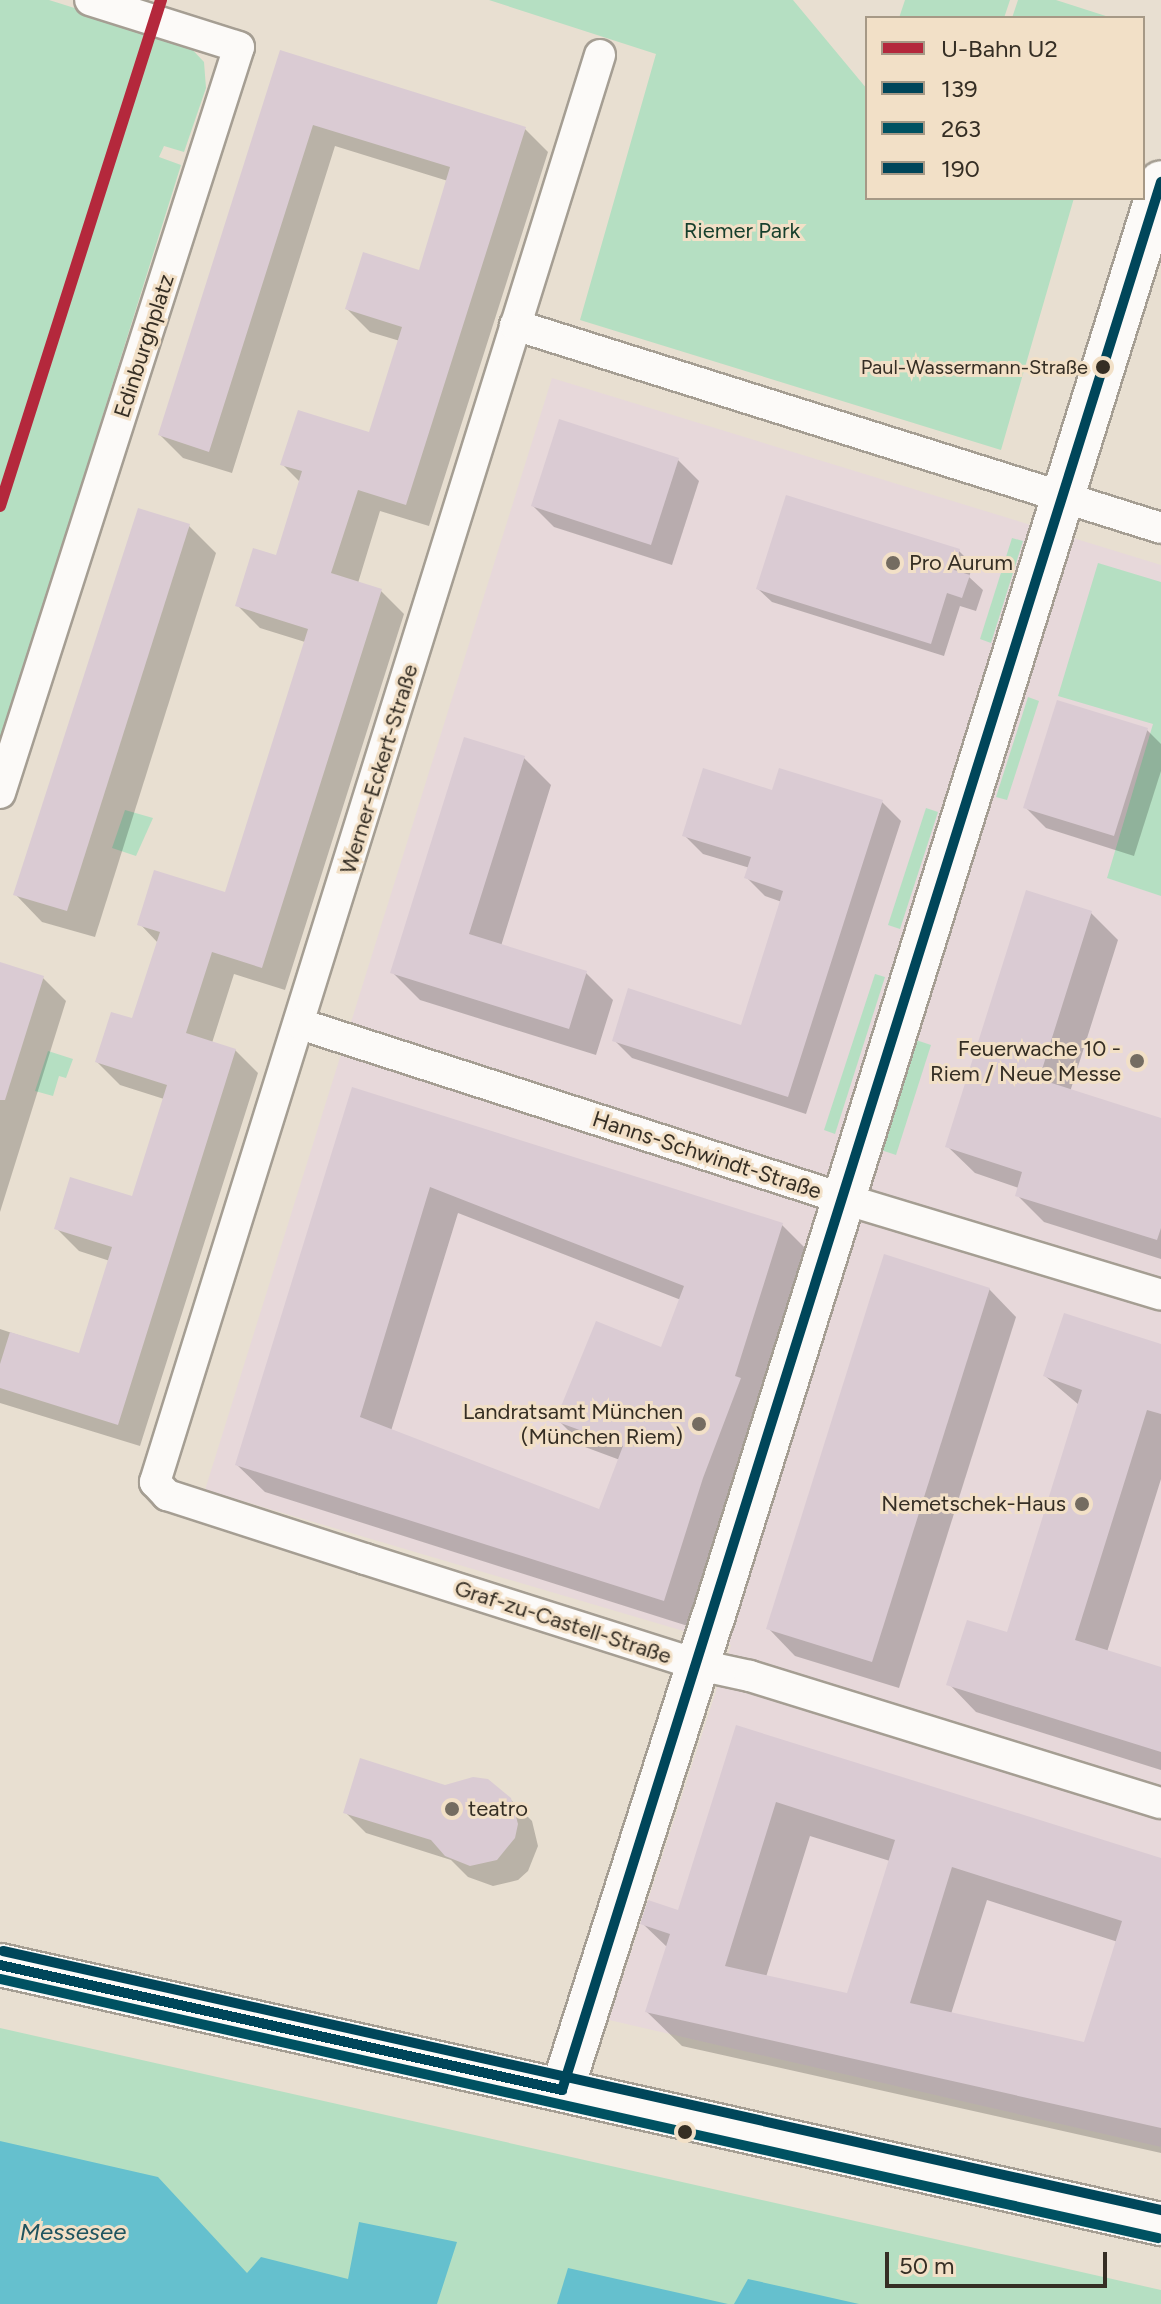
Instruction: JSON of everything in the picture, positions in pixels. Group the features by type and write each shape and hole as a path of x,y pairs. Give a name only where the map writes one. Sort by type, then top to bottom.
{"street":[{"name":"Edinburghplatz","path":"0,793 239,47 90,0"},
{"name":"Werner-Eckert-Straße","path":"155,1482 600,55"},
{"path":"562,2090 699,1665 1161,182"},
{"path":"515,325 1161,528"},
{"name":"Hanns-Schwindt-Straße","path":"300,1024 844,1199 1161,1295"},
{"name":"Graf-zu-Castell-Straße","path":"155,1482 167,1495 699,1665 750,1676 1161,1803"},
{"path":"0,1965 1161,2224"}],"shaded area":[{"path":"552,378 1161,565 1161,2147 609,2020 731,1645 205,1490"}],"green space":[{"path":"0,0 49,0 186,43 204,62 206,88 184,152 164,146 159,157 181,165 0,744"},
{"name":"Riemer Park","path":"489,0 793,0 865,87 865,200 1073,200 1001,450 580,320 656,54"},
{"path":"905,0 1010,0 1005,16 900,16"},
{"path":"1018,0 1056,0 1106,16 1013,16"},
{"path":"1012,538 1023,541 991,643 980,639"},
{"path":"1098,563 1161,582 1161,896 1107,878 1153,724 1058,696"},
{"path":"1028,697 1039,701 1007,800 996,797"},
{"path":"926,808 938,812 900,929 888,925"},
{"path":"125,810 153,818 136,856 112,848"},
{"path":"875,974 885,977 835,1134 824,1130"},
{"path":"910,1038 931,1045 896,1155 875,1148"},
{"path":"48,1051 73,1059 66,1078 59,1076 53,1096 35,1091"},
{"path":"0,2028 1161,2290 1161,2304 0,2304"}],"water":[{"name":"Messesee","path":"0,2141 158,2177 247,2273 261,2257 348,2279 359,2222 457,2242 437,2304 0,2304"},
{"path":"568,2268 728,2304 557,2304"},
{"path":"748,2279 859,2304 734,2304"}],"building":[{"path":"280,50 526,127 406,505 358,490 331,573 382,589 262,968 212,952 186,1033 236,1049 118,1425 0,1388 0,1364 10,1332 79,1353 112,1247 54,1229 70,1177 132,1196 167,1085 95,1062 111,1012 132,1018 160,932 137,925 154,870 225,892 308,629 235,606 253,548 276,555 302,471 280,465 298,410 369,432 402,327 345,309 363,252 419,270 450,167 313,125 209,452 158,435"},
{"path":"559,419 679,458 651,545 531,506"},
{"path":"786,495 960,549 954,570 970,575 962,598 947,593 931,644 756,589"},
{"path":"138,508 190,524 67,911 13,895"},
{"path":"1057,700 1148,728 1114,836 1023,808"},
{"path":"464,737 525,756 469,934 587,971 569,1029 390,973"},
{"path":"703,768 772,790 779,768 883,800 788,1097 612,1041 628,988 741,1025 783,891 744,878 751,857 682,836"},
{"path":"1026,890 1092,911 1039,1079 1161,1118 1161,1228 1157,1240 1015,1196 1022,1172 945,1147"},
{"path":"0,962 44,976 5,1100 0,1100"},
{"path":"352,1087 783,1223 735,1376 741,1378 703,1478 664,1601 235,1465","holes":["430,1187 684,1286 661,1347 596,1321 555,1421 623,1446 599,1509 360,1417"]},
{"path":"884,1254 990,1288 872,1662 766,1629"},
{"name":"Nemetschek-Haus","path":"1064,1313 1161,1344 1161,1414 1147,1410 1075,1640 1161,1667 1161,1752 946,1685 967,1620 1007,1632 1082,1390 1043,1376"},
{"path":"736,1725 1161,1858 1161,2128 645,2012 670,1934 640,1924 648,1900 678,1910","holes":["776,1802 895,1840 847,1993 725,1966","952,1867 1122,1921 1084,2042 910,2003"]},
{"path":"360,1758 445,1785 473,1777 488,1779 511,1798 518,1824 515,1838 497,1860 470,1866 445,1856 431,1840 343,1813"}],"metro line":[{"name":"U2","path":"0,506 161,0"}],"transit line":[{"name":"139","path":"562,2090 1161,182"},
{"name":"190","path":"3,1951 1161,2210"},
{"name":"139","path":"0,1965 562,2090"},
{"name":"263","path":"0,1979 1158,2238"}],"place":[{"name":"Paul-Wassermann-Straße","path":"1103,367"},
{"name":"Pro Aurum","path":"893,563"},
{"name":"Feuerwache 10 - Riem / Neue Messe","path":"1137,1061"},
{"name":"Landratsamt München (München Riem)","path":"699,1424"},
{"name":"Nemetschek-Haus","path":"1082,1504"},
{"name":"teatro","path":"452,1809"}]}
